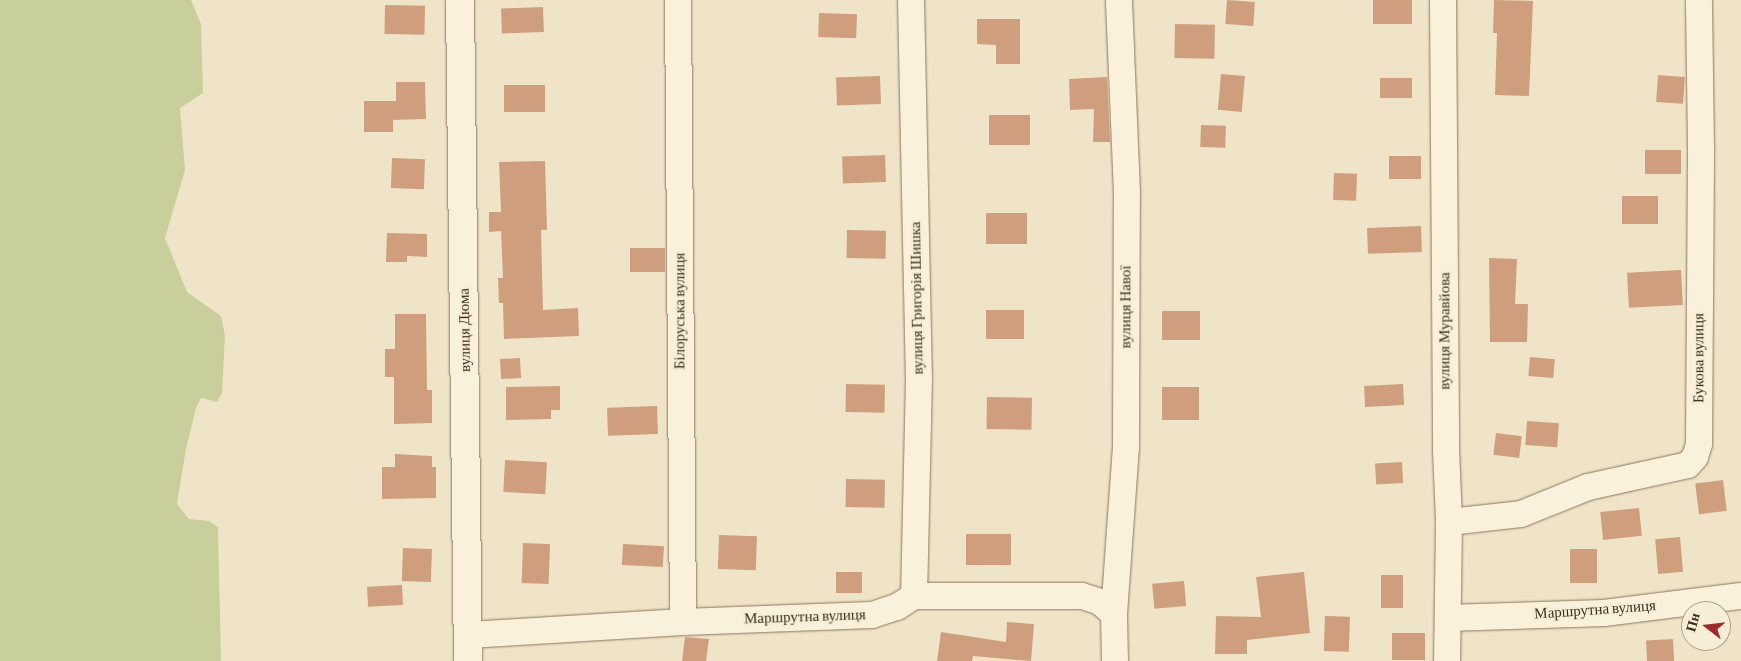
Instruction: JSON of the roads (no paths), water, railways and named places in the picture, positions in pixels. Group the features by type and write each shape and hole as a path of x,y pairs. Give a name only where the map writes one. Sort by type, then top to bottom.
{"street":[{"name":"вулиця Дюма","path":"460,0 469,648"},
{"name":"Білоруська вулиця","path":"678,0 683,622"},
{"name":"вулиця Григорія Шишка","path":"911,0 919,378 914,596"},
{"name":"вулиця Навої","path":"1114,614 1126,447 1127,193 1120,0"},
{"name":"вулиця Муравйова","path":"1443,0 1446,448 1449,522 1447,661"},
{"name":"Букова вулиця","path":"1449,522 1522,514 1588,487 1688,465 1695,457 1699,434 1701,158 1699,0"},
{"name":"Маршрутна вулиця","path":"469,648 683,622 872,615 897,606 914,596 1082,596 1100,602 1114,614"},
{"name":"Маршрутна вулиця","path":"1448,618 1604,613 1741,596"},
{"path":"1114,614 1116,661"}]}
